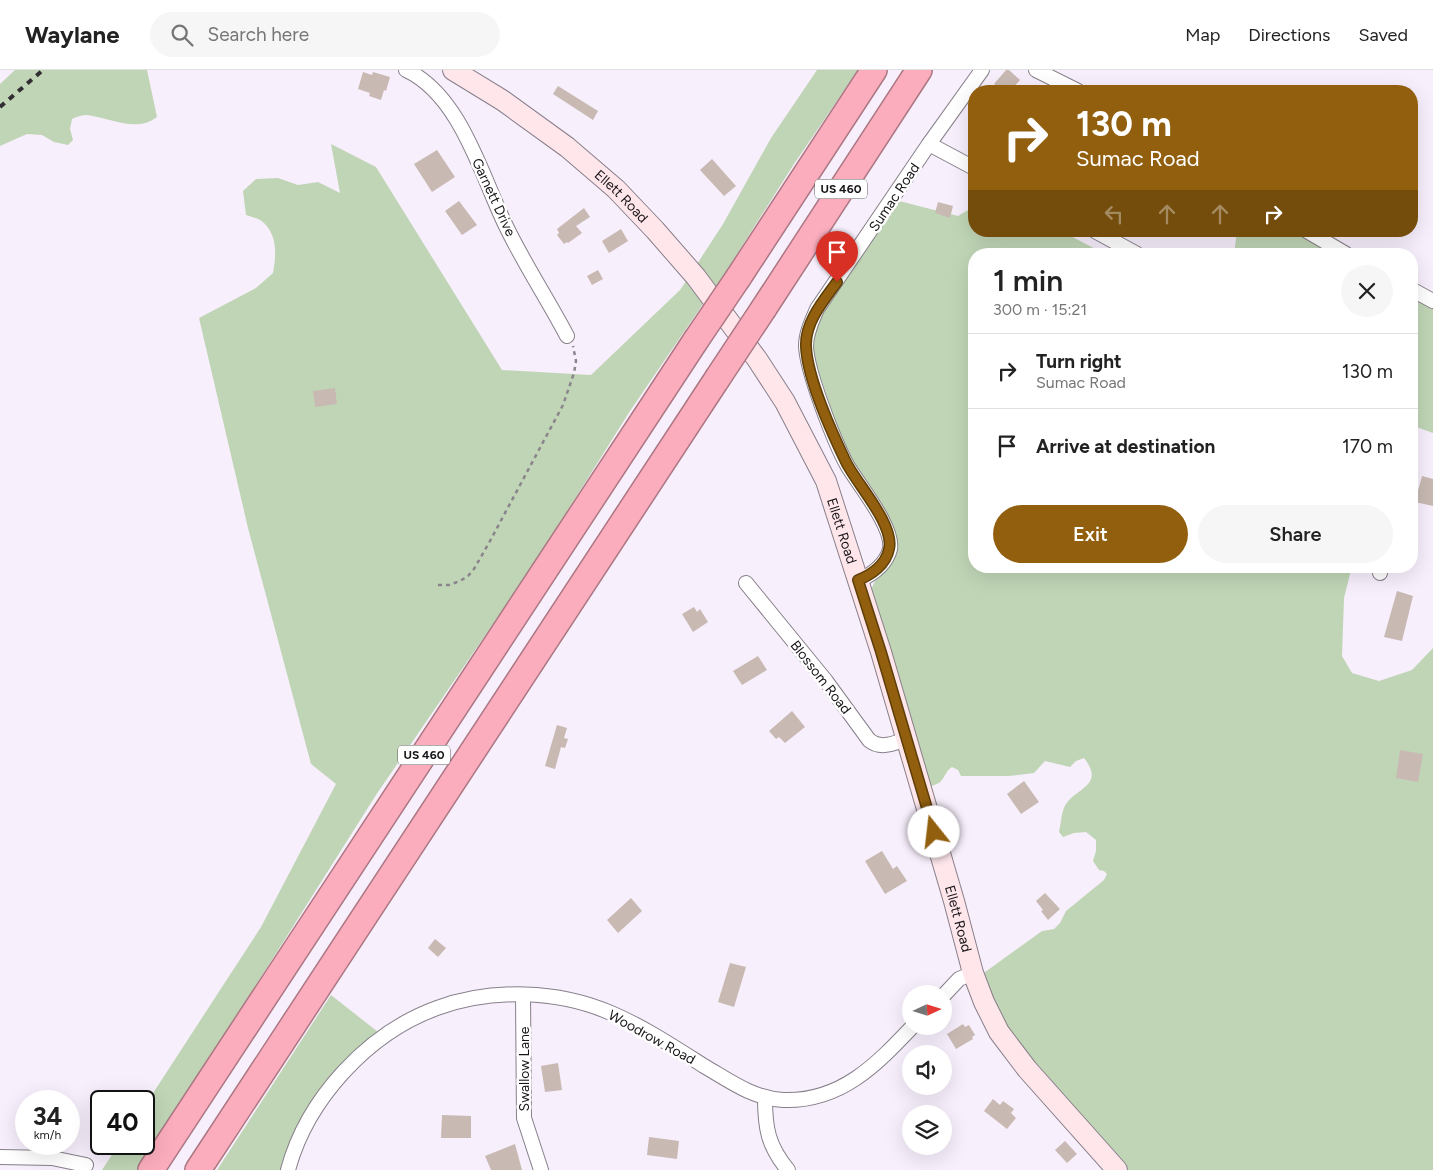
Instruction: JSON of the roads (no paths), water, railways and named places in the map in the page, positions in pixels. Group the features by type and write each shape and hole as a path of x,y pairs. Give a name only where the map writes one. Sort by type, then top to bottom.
{"highway":[{"name":"US 460","path":"151,1170 874,70"},
{"name":"US 460","path":"198,1170 918,70"}],"street":[{"name":"Garnett Drive","path":"406,70 432,88 447,106 462,130 505,224 542,294 567,336"},
{"name":"Ellett Road","path":"453,70 502,100 567,147 616,189 696,277 757,359 785,402 826,481 907,739 973,974 984,1002 1005,1039 1027,1069 1117,1170"},
{"name":"Sumac Road","path":"971,85 982,70"},
{"path":"1036,70 1066,85"},
{"name":"Sumac Road","path":"858,580 870,575 882,564 890,550 888,535 873,504 846,464 812,376 806,345 810,327 818,309 968,90"},
{"path":"929,144 968,165"},
{"path":"1106,237 1126,248"},
{"path":"1317,237 1336,248"},
{"path":"1418,292 1433,301"},
{"name":"Blossom Road","path":"746,583 826,681 869,740 874,744 884,746 907,739"},
{"path":"952,986 959,979 973,974"},
{"name":"Woodrow Road","path":"288,1170 298,1141 317,1106 342,1074 370,1047 401,1026 436,1008 471,999 523,995 574,1001 610,1013 655,1036 735,1086 765,1098 784,1100 807,1099 843,1087 874,1066 904,1035"},
{"name":"Swallow Lane","path":"523,995 524,1118 541,1170"},
{"path":"765,1098 765,1122 771,1142 778,1158 788,1170"},
{"path":"0,1157 52,1158 86,1166"}],"railway":[{"path":"0,107 43,70"}]}
